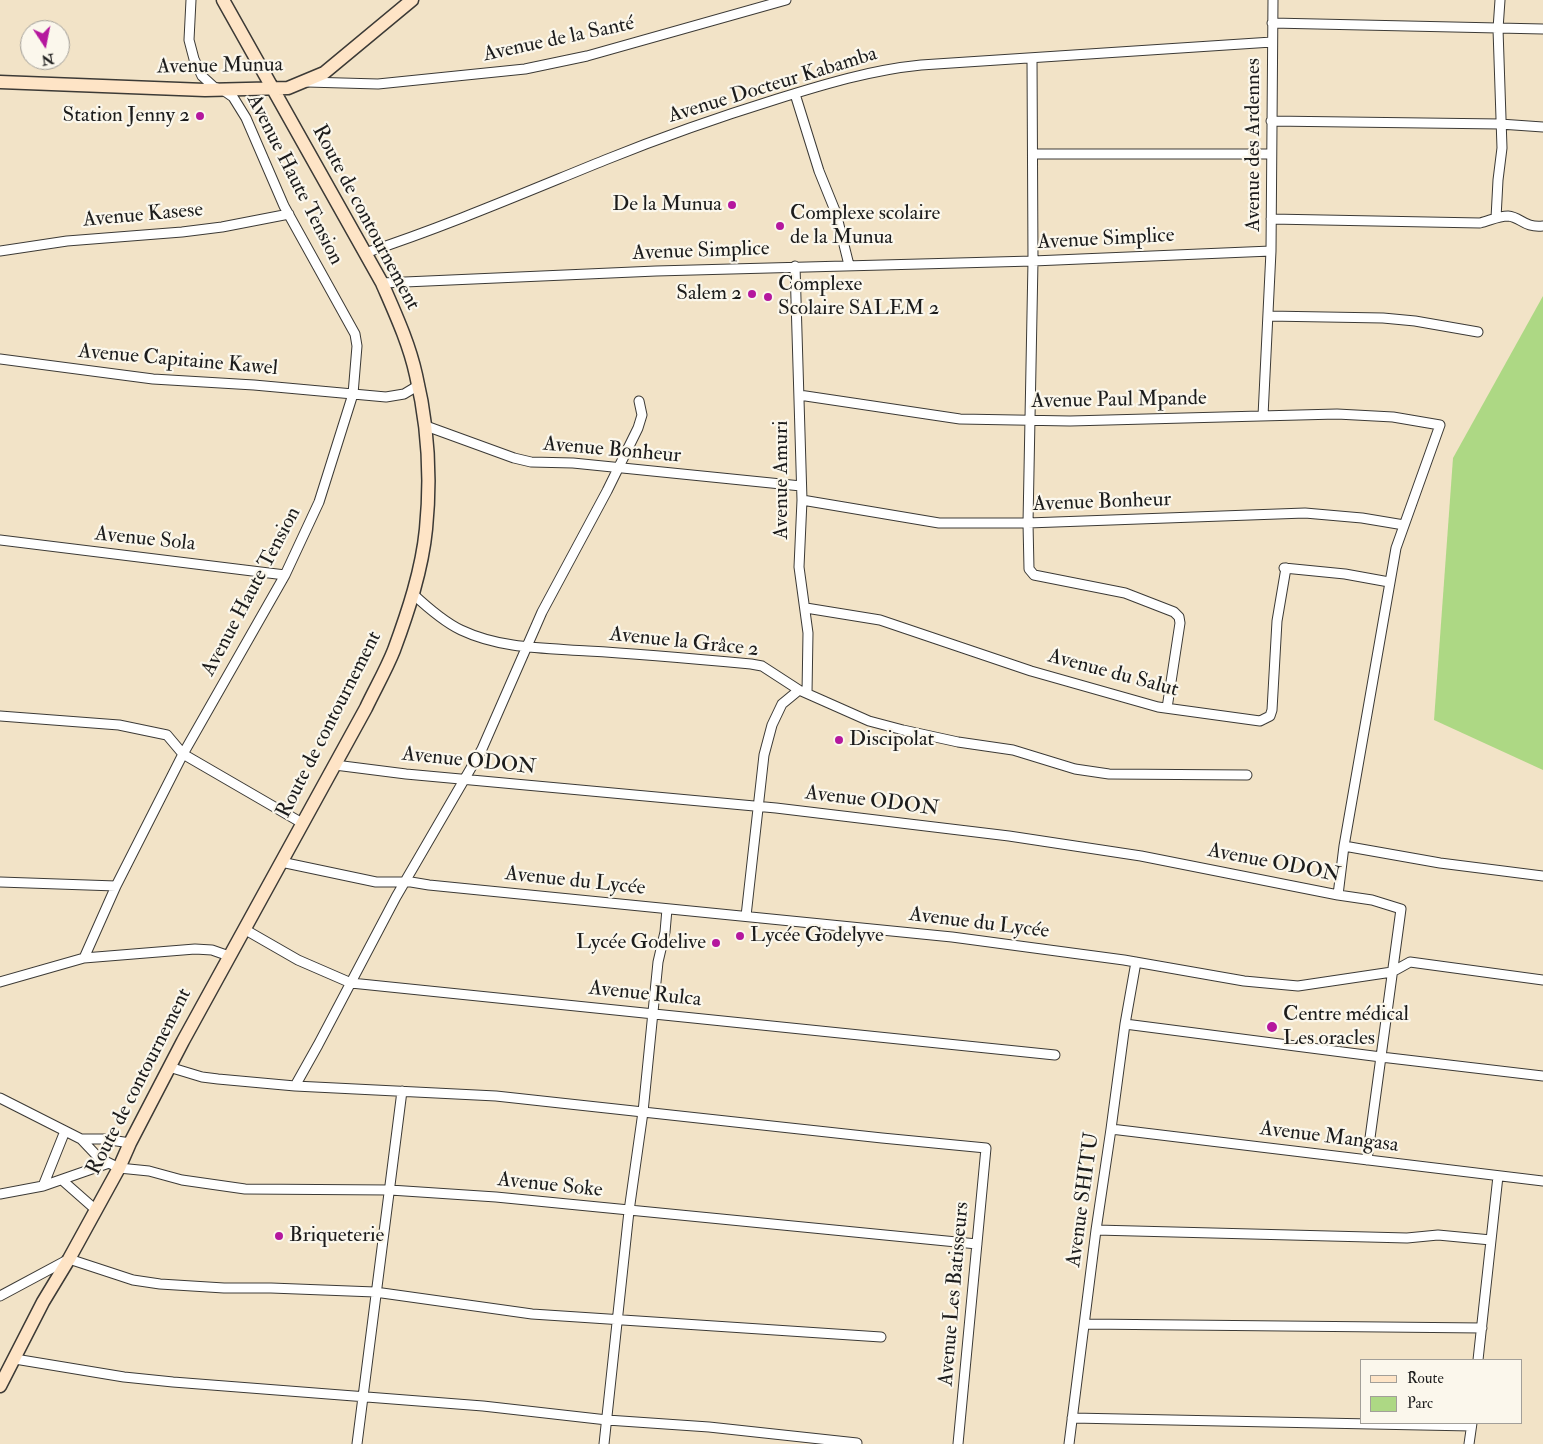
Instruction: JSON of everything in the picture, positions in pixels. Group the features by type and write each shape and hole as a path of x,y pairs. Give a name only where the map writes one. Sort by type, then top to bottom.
{"street":[{"name":"Avenue Haute Tension","path":"84,958 116,886 183,754 285,575 319,502 353,394 357,346 355,334 289,214 246,118 233,98 202,76 194,59 189,40 191,0"},
{"name":"Route de contournement","path":"0,1386 43,1302 96,1210 114,1166 130,1143 229,956 366,708 393,651 413,594 426,531 428,490 426,426 418,385 406,342 382,283 223,0"},
{"name":"Avenue Munua","path":"0,82 223,90 288,88 324,73 412,0"},
{"name":"Avenue des Ardennes","path":"1202,254 1271,251 1272,0"},
{"path":"1496,218 1502,148 1498,29 1500,0"},
{"name":"Avenue de la Santé","path":"304,82 378,84 525,69 587,56 782,1"},
{"path":"1272,24 1543,30"},
{"name":"Avenue Docteur Kabamba","path":"365,253 420,234 677,133 862,74 895,67 1272,42"},
{"path":"1032,58 1033,261 1028,523 1029,569 1031,573 1125,593 1167,608 1179,617 1180,623 1167,708"},
{"path":"795,94 836,213 849,265"},
{"path":"1271,121 1500,124 1543,127"},
{"path":"1033,154 1271,154"},
{"name":"Avenue Kasese","path":"0,251 67,241 222,227 289,214"},
{"path":"1271,219 1480,222 1507,216 1514,217 1527,225 1543,226"},
{"path":"1263,416 1271,251"},
{"name":"Avenue Simplice","path":"382,283 795,266 1033,261 1202,254"},
{"name":"Avenue Amuri","path":"795,266 802,500 799,567 809,641 803,692"},
{"path":"1268,316 1415,320 1478,332"},
{"name":"Avenue Capitaine Kawel","path":"0,359 153,379 353,394"},
{"path":"353,394 394,397 404,394 418,385"},
{"name":"Avenue Paul Mpande","path":"798,395 960,419 1070,421 1364,414 1440,425 1404,525"},
{"path":"295,1086 405,882 482,749 542,612 618,468 642,415 639,401"},
{"name":"Avenue Bonheur","path":"426,426 514,458 532,462 618,468 801,486"},
{"name":"Avenue Bonheur","path":"802,500 939,523 1028,523 1306,513 1362,518 1404,525"},
{"path":"1338,895 1344,846 1389,582 1396,548 1404,525"},
{"name":"Avenue Sola","path":"0,540 285,575"},
{"name":"Avenue du Salut","path":"806,608 880,620 1031,671 1167,708 1260,721 1270,716 1272,710 1276,621 1285,568 1346,574 1389,582"},
{"name":"Avenue la Grâce 2","path":"413,594 460,630 487,640 540,649 587,650 752,664 767,669 803,692 869,721 958,742 1028,753 1075,769 1109,774 1247,775"},
{"path":"746,916 764,755 772,725 782,704 803,692"},
{"path":"0,716 111,724 167,734 183,754 302,823"},
{"name":"Avenue ODON","path":"335,765 464,780 758,807 1009,836 1141,856 1372,900 1401,908 1392,972"},
{"path":"1344,846 1440,864 1543,876"},
{"name":"Avenue du Lycée","path":"281,862 376,882 405,882 952,937 1136,962 1244,981 1298,986 1392,972 1410,962 1543,980"},
{"path":"0,882 116,886"},
{"path":"604,1444 618,1300 643,1112 658,962 665,932 667,909"},
{"name":"Avenue Rulca","path":"244,929 298,960 351,983 1055,1055"},
{"path":"0,982 84,958 195,950 212,950 229,956"},
{"name":"Avenue SHITU","path":"1069,1444 1096,1230 1112,1128 1125,1024 1136,962"},
{"path":"1368,1160 1392,972"},
{"path":"1125,1024 1543,1076"},
{"path":"169,1067 202,1077 295,1086 496,1096 643,1112"},
{"path":"357,1444 402,1091"},
{"path":"0,1100 81,1140 99,1158 114,1166"},
{"name":"Avenue Les Batisseurs","path":"643,1112 986,1148 958,1444"},
{"name":"Avenue Mangasa","path":"1112,1128 1543,1181"},
{"path":"43,1186 65,1131"},
{"path":"81,1140 104,1139 130,1143"},
{"path":"0,1194 43,1186 114,1166"},
{"name":"Avenue Soke","path":"114,1166 149,1171 182,1180 245,1189 390,1190 496,1197 977,1244"},
{"path":"1478,1359 1498,1176"},
{"path":"62,1180 96,1210"},
{"path":"1096,1230 1408,1238 1438,1235 1491,1240"},
{"path":"0,1296 69,1259 133,1280 160,1284 224,1288 375,1292 532,1314 617,1318 881,1337"},
{"path":"1085,1324 1482,1328"},
{"path":"15,1359 124,1377 173,1382 483,1406 607,1420 709,1427 857,1443"},
{"path":"1072,1418 1360,1423"},
{"path":"1415,1424 1472,1425 1470,1444"}],"green space":[{"path":"1543,296 1543,770 1434,720 1453,458"}],"place":[{"name":"Station Jenny 2","path":"200,116"},
{"name":"De la Munua","path":"732,205"},
{"name":"Complexe scolaire de la Munua","path":"780,226"},
{"name":"Salem 2","path":"752,294"},
{"name":"Complexe Scolaire SALEM 2","path":"768,297"},
{"name":"Discipolat","path":"839,740"},
{"name":"Lycée Godelyve","path":"740,936"},
{"name":"Lycée Godelive","path":"716,943"},
{"name":"Centre médical Les oracles","path":"1272,1027"},
{"name":"Briqueterie","path":"279,1236"}]}
